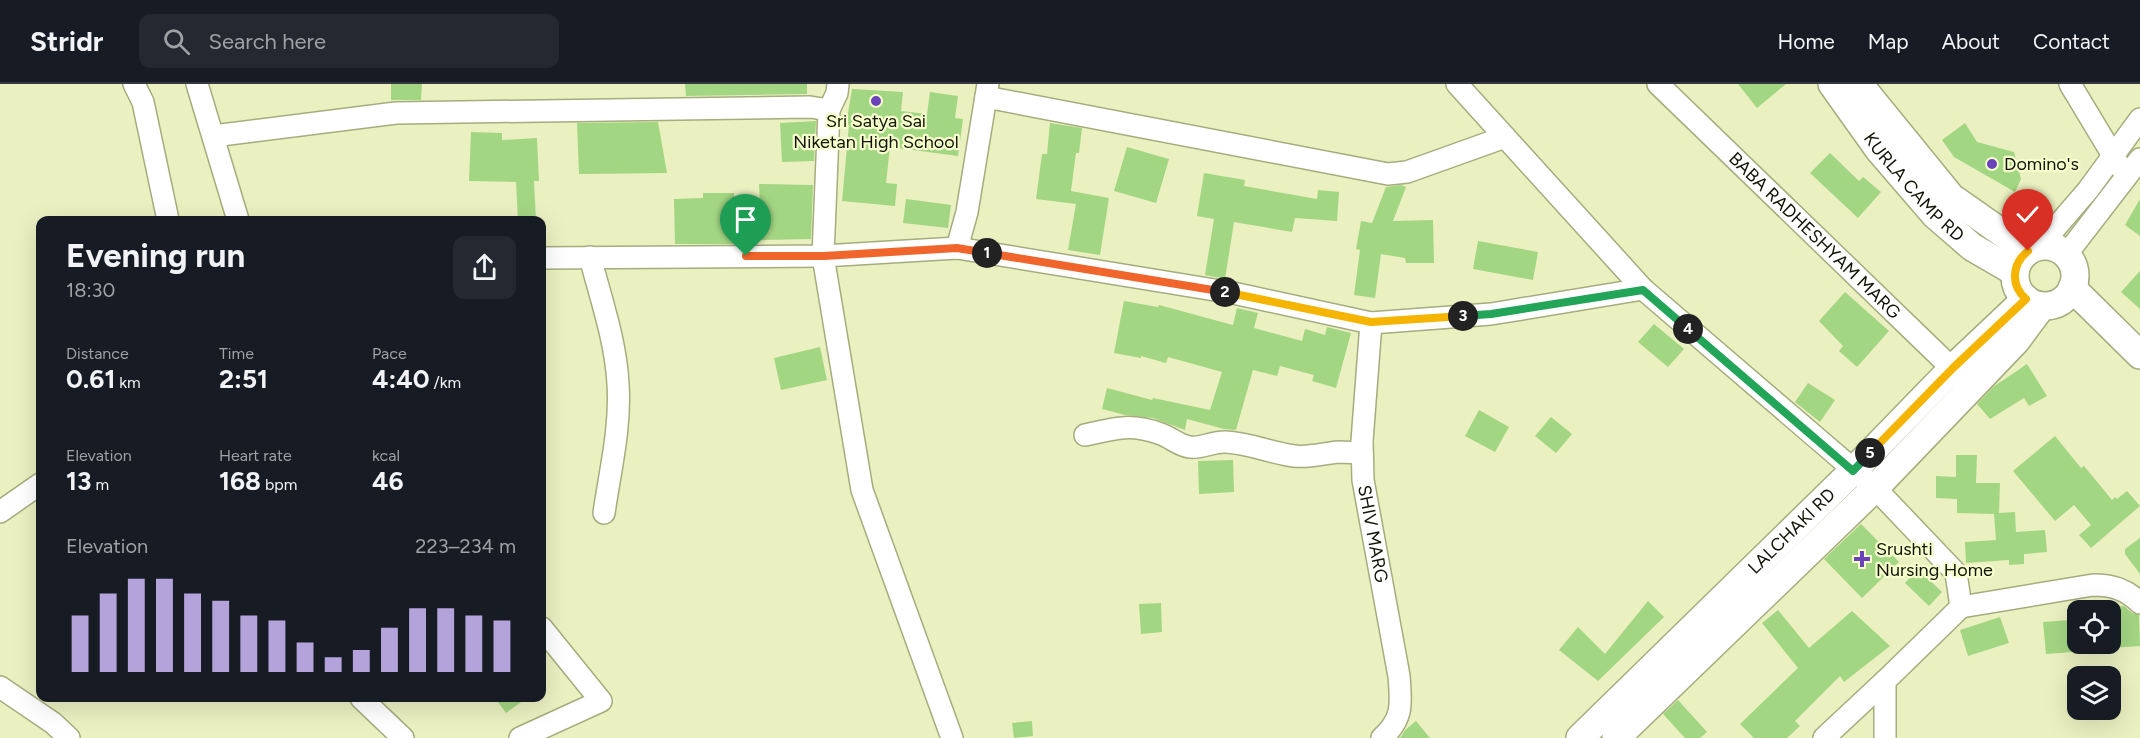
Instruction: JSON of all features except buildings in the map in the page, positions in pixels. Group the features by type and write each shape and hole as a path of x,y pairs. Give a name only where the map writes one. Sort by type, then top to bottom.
{"main road":[{"name":"KURLA CAMP RD","path":"1832,84 1879,150 1935,215 1972,247 2027,257"},
{"name":"KURLA CAMP RD","path":"1859,84 1951,196 2027,257"},
{"path":"2056,248 2066,255 2074,270 2072,288 2060,301 2034,302 2018,290 2027,257 2056,248"},
{"path":"2072,288 2140,355"},
{"name":"LALCHAKI RD","path":"1616,738 1628,708 1853,471 1962,377 2034,302"},
{"name":"LALCHAKI RD","path":"1580,738 1628,708 1875,488 1962,377"}],"street":[{"path":"134,84 142,102 167,216"},
{"path":"197,84 237,216"},
{"path":"837,84 837,93 829,110 824,256 862,490 952,738"},
{"path":"1457,84 1643,290 1875,488 1956,573 1961,607"},
{"name":"BABA RADHESHYAM MARG","path":"1658,84 1962,377"},
{"path":"2070,84 2126,178"},
{"path":"957,248 967,212 987,91 1388,174 1407,172 1505,137"},
{"path":"213,136 396,113 810,107 829,110"},
{"path":"2027,257 2088,190 2140,119"},
{"path":"2066,255 2140,159"},
{"path":"546,258 824,256 957,248 1233,293 1371,322 1491,314 1643,290"},
{"path":"590,257 615,355 618,384 618,419 604,513"},
{"name":"SHIV MARG","path":"1371,322 1362,453 1364,480 1399,676 1401,706 1391,729 1382,738"},
{"path":"1085,435 1124,426 1142,428 1164,435 1181,446 1194,448 1225,441 1308,457 1338,452 1362,453"},
{"path":"0,512 36,487"},
{"path":"1824,738 1961,607 2093,585 2112,585 2134,597 2140,603"},
{"path":"520,738 601,701 546,633"},
{"path":"1885,681 1885,738"},
{"path":"0,687 53,723 69,738"},
{"path":"365,702 403,738"}],"place":[{"name":"Sri Satya Sai Niketan High School","path":"876,101"},
{"name":"Domino's","path":"1992,164"},
{"name":"Srushti Nursing Home","path":"1862,559"}],"route":[{"path":"746,256 824,256 957,248 1233,293 1371,322 1491,314 1643,290 1853,471 1953,368 2026,299 2018,290 2015,272 2019,261 2028,251"}]}
